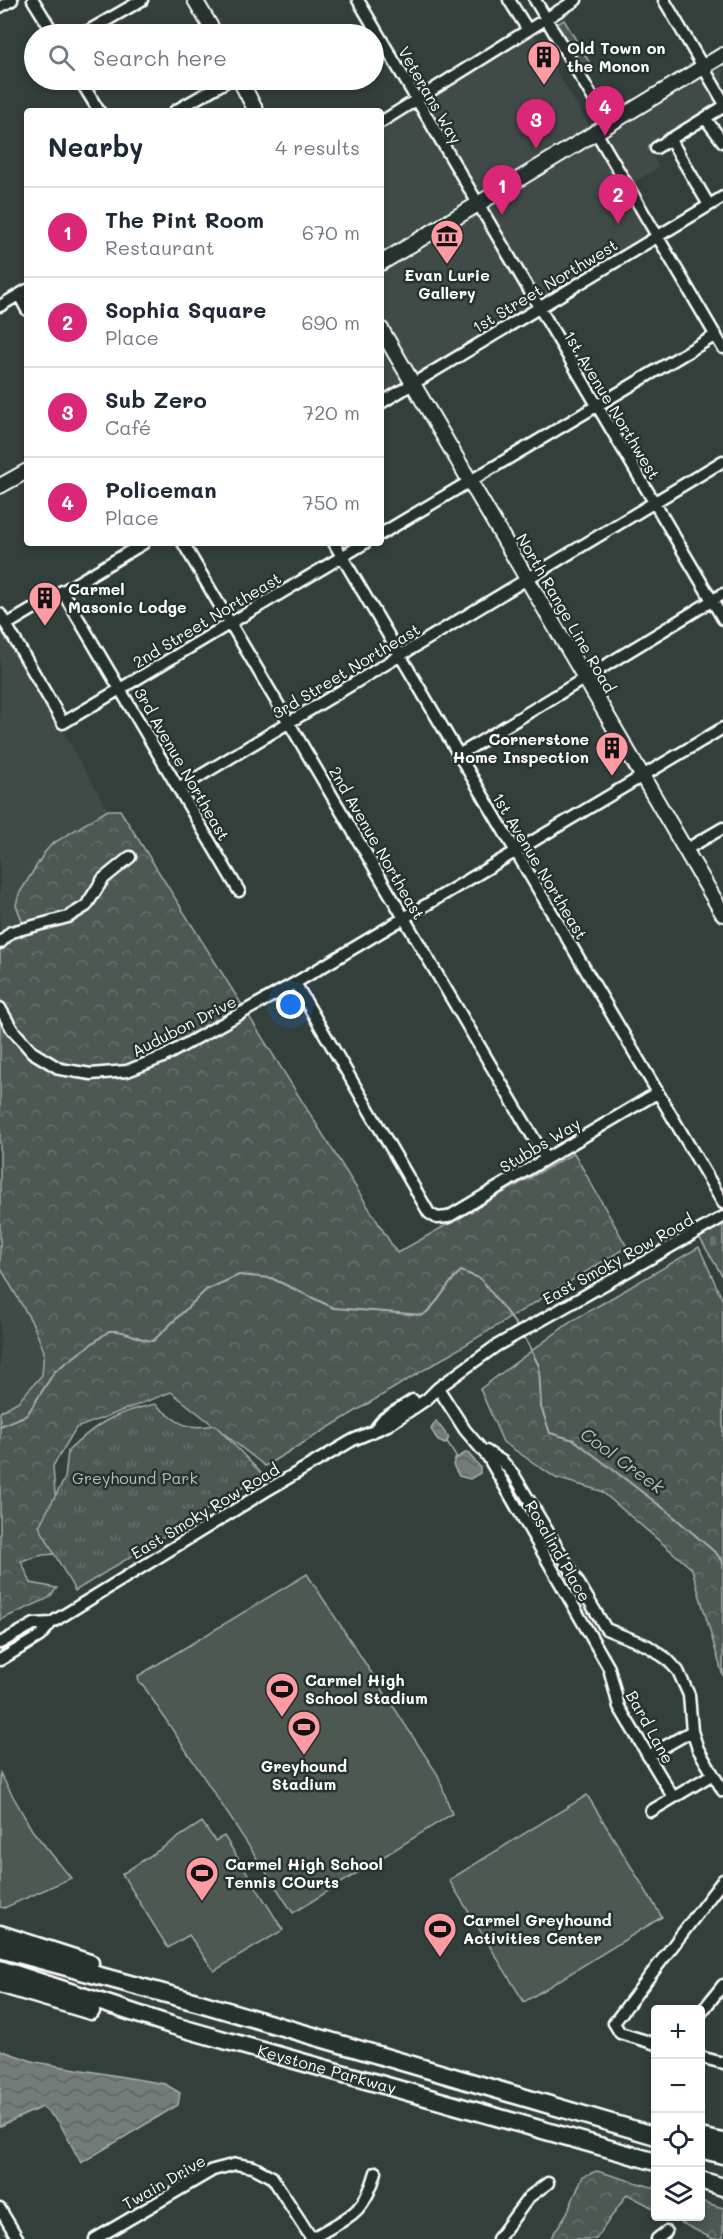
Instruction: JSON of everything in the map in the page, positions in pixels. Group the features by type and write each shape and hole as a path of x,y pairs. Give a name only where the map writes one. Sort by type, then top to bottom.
{"highway":[{"path":"0,1934 158,1984 244,2015"},
{"name":"Keystone Parkway","path":"0,1949 244,2015 564,2107 651,2134"},
{"name":"Keystone Parkway","path":"0,1969 129,2012 651,2162"},
{"path":"0,1983 176,2034 372,2082"},
{"path":"564,2107 651,2126"},
{"path":"705,2138 723,2142"},
{"path":"705,2150 723,2155"},
{"path":"705,2179 723,2182"},
{"path":"705,2180 723,2187"}],"main road":[{"path":"195,0 209,24"},
{"path":"384,260 723,56"},
{"path":"245,90 254,108"},
{"name":"North Range Line Road","path":"384,334 723,914"},
{"path":"1,486 24,473"}],"street":[{"path":"0,7 12,0"},
{"path":"33,0 48,24"},
{"path":"99,24 141,0"},
{"name":"Veterans Way","path":"358,0 372,24"},
{"path":"509,0 528,30"},
{"path":"534,0 609,125"},
{"path":"384,120 576,0"},
{"path":"664,0 723,101"},
{"name":"Veterans Way","path":"384,45 477,205"},
{"path":"87,90 97,108"},
{"path":"180,108 212,90"},
{"path":"656,148 723,107"},
{"path":"705,118 723,142"},
{"path":"596,132 723,348"},
{"path":"670,139 709,205"},
{"name":"1st Street Northwest","path":"384,401 723,197"},
{"name":"1st Avenue Northwest","path":"477,205 723,619"},
{"path":"0,306 23,293"},
{"path":"384,532 716,335"},
{"name":"3rd Street Northeast","path":"180,788 723,461"},
{"path":"0,614 6,625 139,546"},
{"name":"2nd Avenue Northeast","path":"185,546 546,1159"},
{"name":"1st Avenue Northeast","path":"336,546 457,756 723,1203"},
{"name":"2nd Street Northeast","path":"6,625 63,723 360,546"},
{"name":"3rd Avenue Northeast","path":"62,591 239,891"},
{"path":"457,756 723,594"},
{"name":"Audubon Drive","path":"0,1008 12,1029 32,1052 60,1069 91,1074 127,1071 163,1058 515,854 723,728"},
{"path":"685,850 723,828"},
{"path":"0,943 11,932 68,917 86,906 103,879 130,857"},
{"name":"Stubbs Way","path":"295,983 429,1213 437,1218 448,1217 657,1093"},
{"name":"East Smoky Row Road","path":"0,1660 40,1636 51,1623 228,1514 375,1428 388,1425 427,1400 438,1388 496,1346 723,1217"},
{"name":"Rosalind Place","path":"438,1388 481,1449 609,1668"},
{"name":"Rosalind Place","path":"481,1449 503,1462 514,1475 606,1629 648,1646 667,1659 678,1671 689,1695 692,1731"},
{"name":"East Smoky Row Road","path":"0,1644 34,1624 51,1623"},
{"name":"Bard Lane","path":"609,1668 619,1707 673,1797"},
{"path":"648,1756 692,1731 698,1749 723,1791"},
{"path":"651,1811 713,1774"},
{"path":"651,2042 616,2030 614,2023 723,1880"},
{"path":"705,2007 723,1984"},
{"path":"705,2058 723,2063"},
{"name":"Twain Drive","path":"95,2239 213,2170 236,2164 253,2167 272,2177 280,2185 312,2239"},
{"path":"312,2239 363,2204 369,2196 376,2172"},
{"path":"498,2239 529,2197 548,2183"},
{"path":"0,2210 18,2239"}],"shaded area":[{"path":"533,33 597,138 723,63 723,102 648,148 659,167 622,190 649,236 384,395 384,122"},
{"path":"0,623 108,810 52,844 19,894 16,905 24,923 0,938"},
{"path":"0,1267 33,1324 44,1351 42,1375 19,1401 0,1412"}],"green space":[{"path":"564,20 591,65 583,68 557,24"},
{"path":"108,810 120,810 397,1253 574,1153 627,1247 265,1466 171,1392 76,1428 53,1466 55,1494 130,1501 82,1552 43,1555 21,1561 31,1583 57,1588 49,1598 0,1620 0,1412 19,1401 42,1375 44,1351 33,1324 0,1267 0,938 23,923 16,905 19,894 45,852 52,844"},
{"path":"723,1223 723,1277 699,1237"},
{"path":"699,1247 723,1301 723,1676 692,1569 601,1491 556,1478 503,1442 480,1389 572,1321"},
{"name":"Greyhound Park","path":"155,1404 182,1424 196,1427 215,1425 263,1475 75,1591 39,1526 65,1478 68,1451 107,1420 128,1411"},
{"name":"Carmel High School Stadium","path":"307,1574 438,1775 452,1814 293,1913 143,1685 139,1683 138,1676"},
{"path":"0,1773 32,1830 71,1878 4,1908 0,1907"},
{"path":"587,1795 662,1917 524,2002 449,1880"},
{"name":"Carmel High School Tennis COurts","path":"202,1822 215,1841 224,1836 283,1930 214,1971 189,1935 168,1948 122,1874"},
{"path":"597,2171 651,2187 651,2207 627,2194 596,2239 550,2239 567,2213 583,2176"},
{"path":"705,2202 723,2208 723,2239 713,2239 678,2221 705,2221"}],"water":[{"path":"436,1421 449,1438 445,1444 438,1441 431,1429"},
{"path":"467,1452 480,1467 480,1473 470,1479 459,1476 453,1465 455,1459"},
{"path":"0,2050 35,2062 165,2084 180,2093 178,2105 81,2163 59,2122 42,2107 0,2126"}],"waterway":[{"name":"Cool Creek","path":"0,1426 27,1415 55,1371 109,1331 153,1341 206,1290 239,1275 271,1278 334,1308 423,1315 461,1271 481,1279 520,1330"},
{"name":"Cool Creek","path":"523,1334 539,1366 541,1407 550,1433 574,1440 667,1511 717,1554 723,1564"},
{"path":"447,1442 457,1458"}],"place":[{"name":"Old Town on the Monon","path":"544,86"},
{"name":"Policeman","path":"605,136"},
{"name":"Sub Zero","path":"536,149"},
{"name":"The Pint Room","path":"502,215"},
{"name":"Sophia Square","path":"618,224"},
{"name":"Evan Lurie Gallery","path":"447,265"},
{"name":"Carmel Masonic Lodge","path":"45,627"},
{"name":"Cornerstone Home Inspection","path":"612,777"},
{"name":"Carmel High School Stadium","path":"282,1718"},
{"name":"Greyhound Stadium","path":"304,1756"},
{"name":"Carmel High School Tennis COurts","path":"202,1902"},
{"name":"Carmel Greyhound Activities Center","path":"440,1958"}]}
